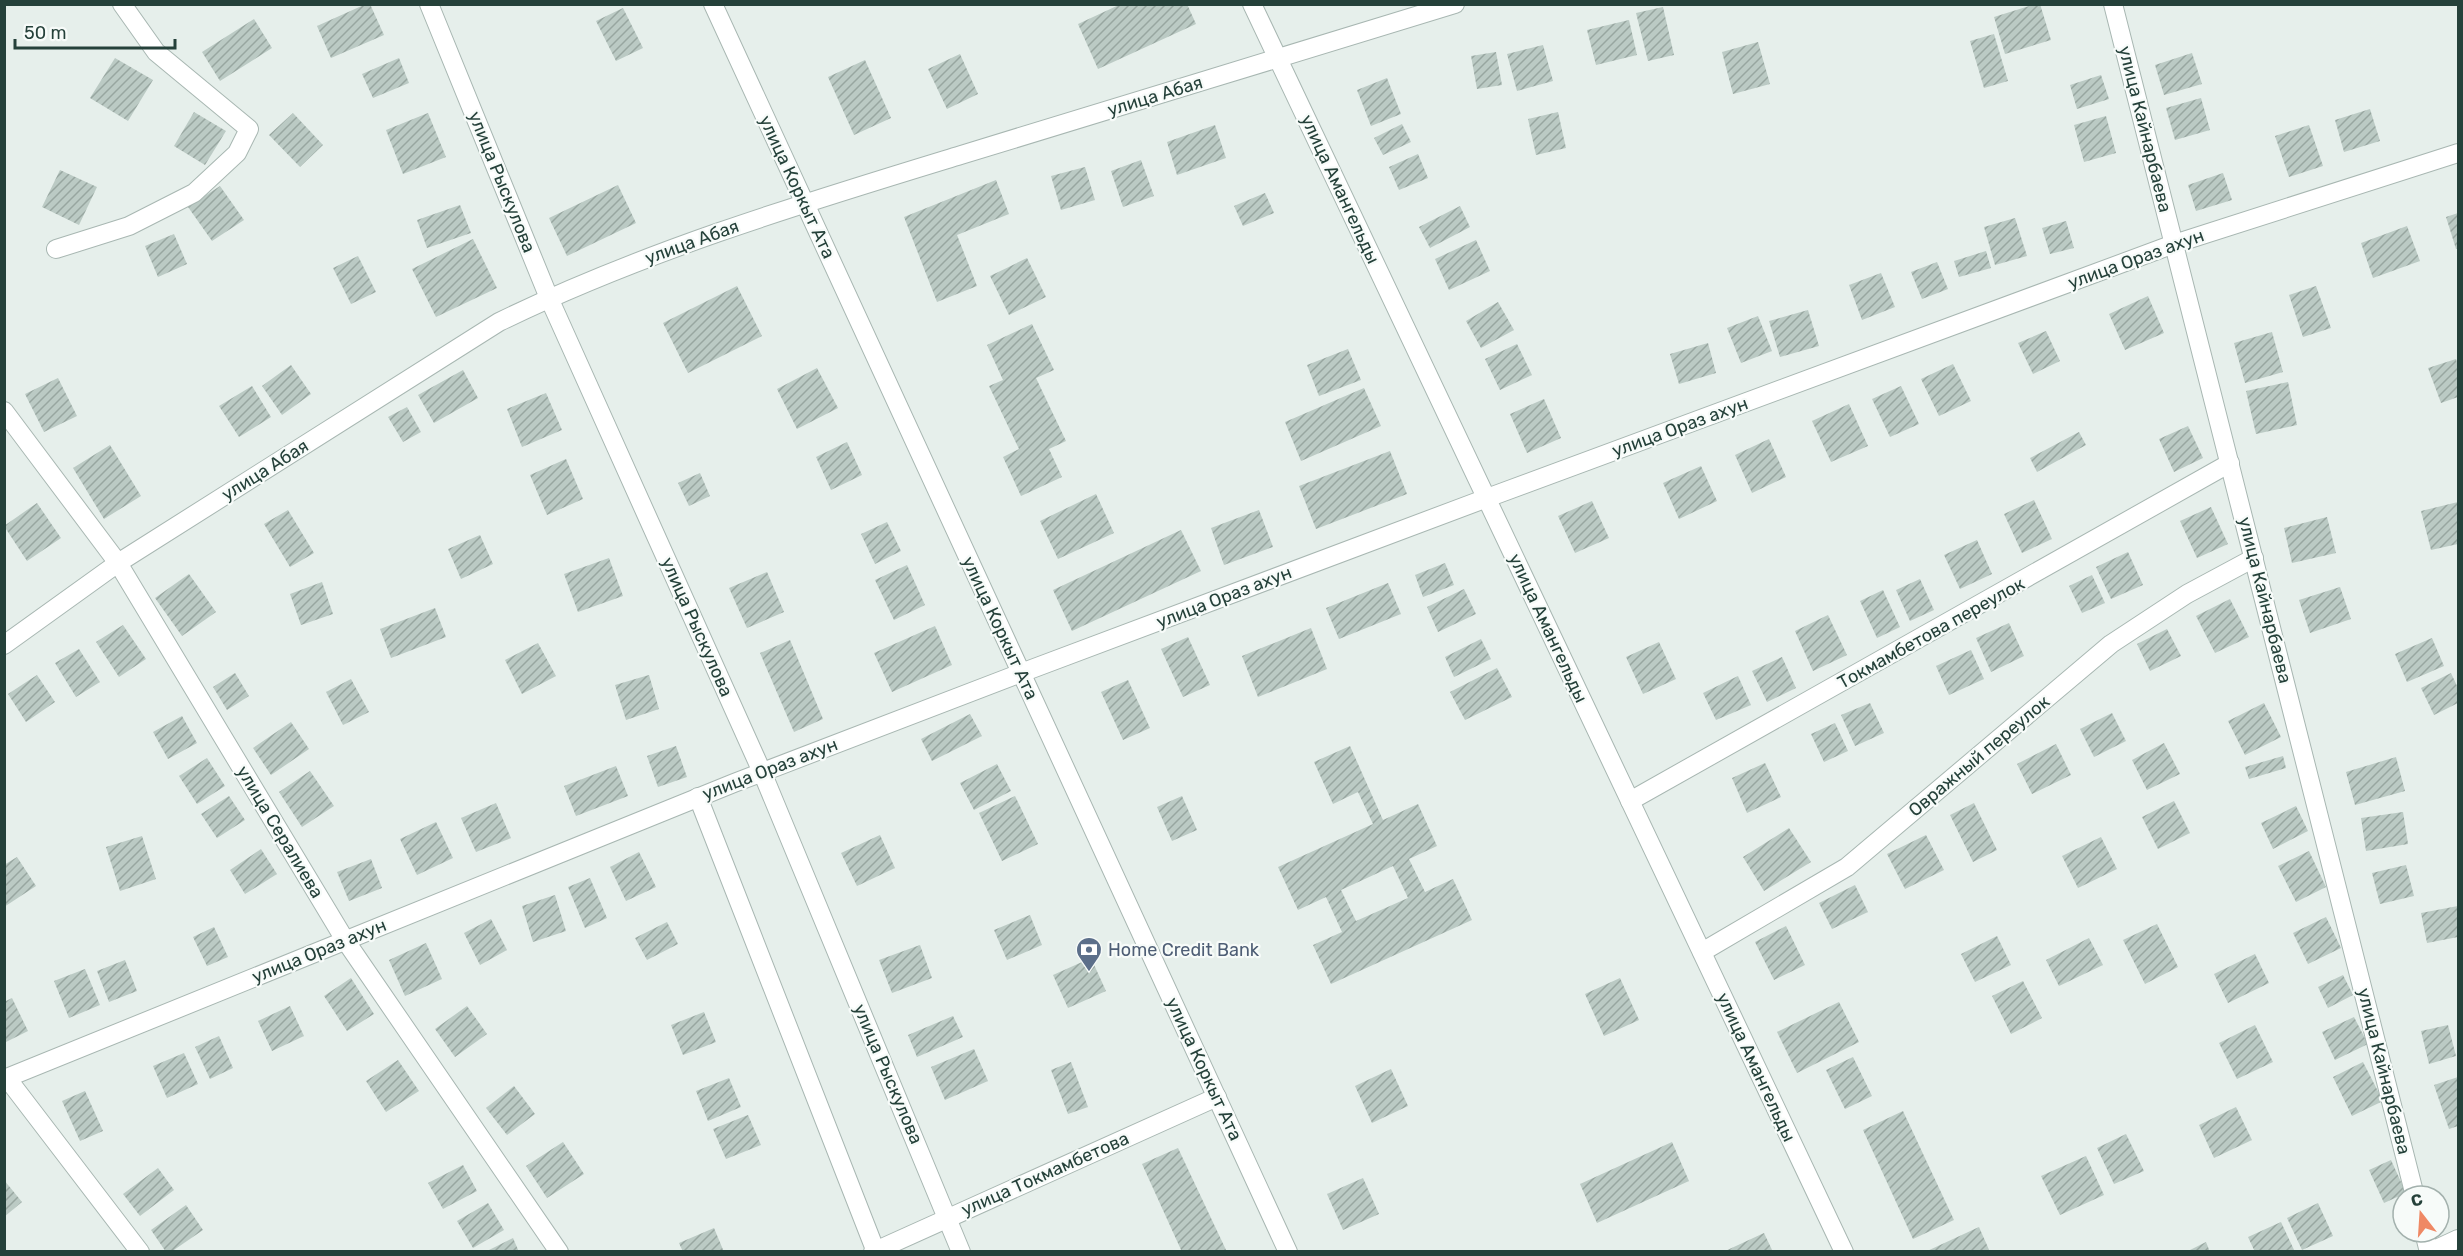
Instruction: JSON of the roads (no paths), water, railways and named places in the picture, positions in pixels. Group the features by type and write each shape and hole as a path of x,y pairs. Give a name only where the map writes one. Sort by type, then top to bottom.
{"street":[{"path":"56,249 129,226 194,193 237,153 249,129 156,52 122,4"},
{"name":"улица Рыскулова","path":"429,4 549,298 762,772 961,1251"},
{"name":"улица Коркыт Ата","path":"713,4 1288,1251"},
{"name":"улица Амангельды","path":"1252,4 1844,1251"},
{"name":"улица Абая","path":"4,645 118,563 499,322 549,298 662,251 804,203 1455,4"},
{"name":"улица Кайнарбаева","path":"2113,4 2412,1184"},
{"name":"улица Ораз ахун","path":"6,1078 698,797 1021,673 2174,244 2458,153"},
{"name":"улица Сералиева","path":"4,411 118,563 345,940 559,1251"},
{"name":"Токмамбетова переулок","path":"1630,801 2230,463"},
{"name":"Овражный переулок","path":"1702,952 1847,867 2111,644 2187,594 2254,558"},
{"path":"698,797 875,1251"},
{"path":"6,1078 140,1251"},
{"name":"улица Токмамбетова","path":"875,1251 1217,1097"},
{"path":"2429,1251 2458,1239"}],"place":[{"name":"Home Credit Bank","path":"1089,973"}]}
